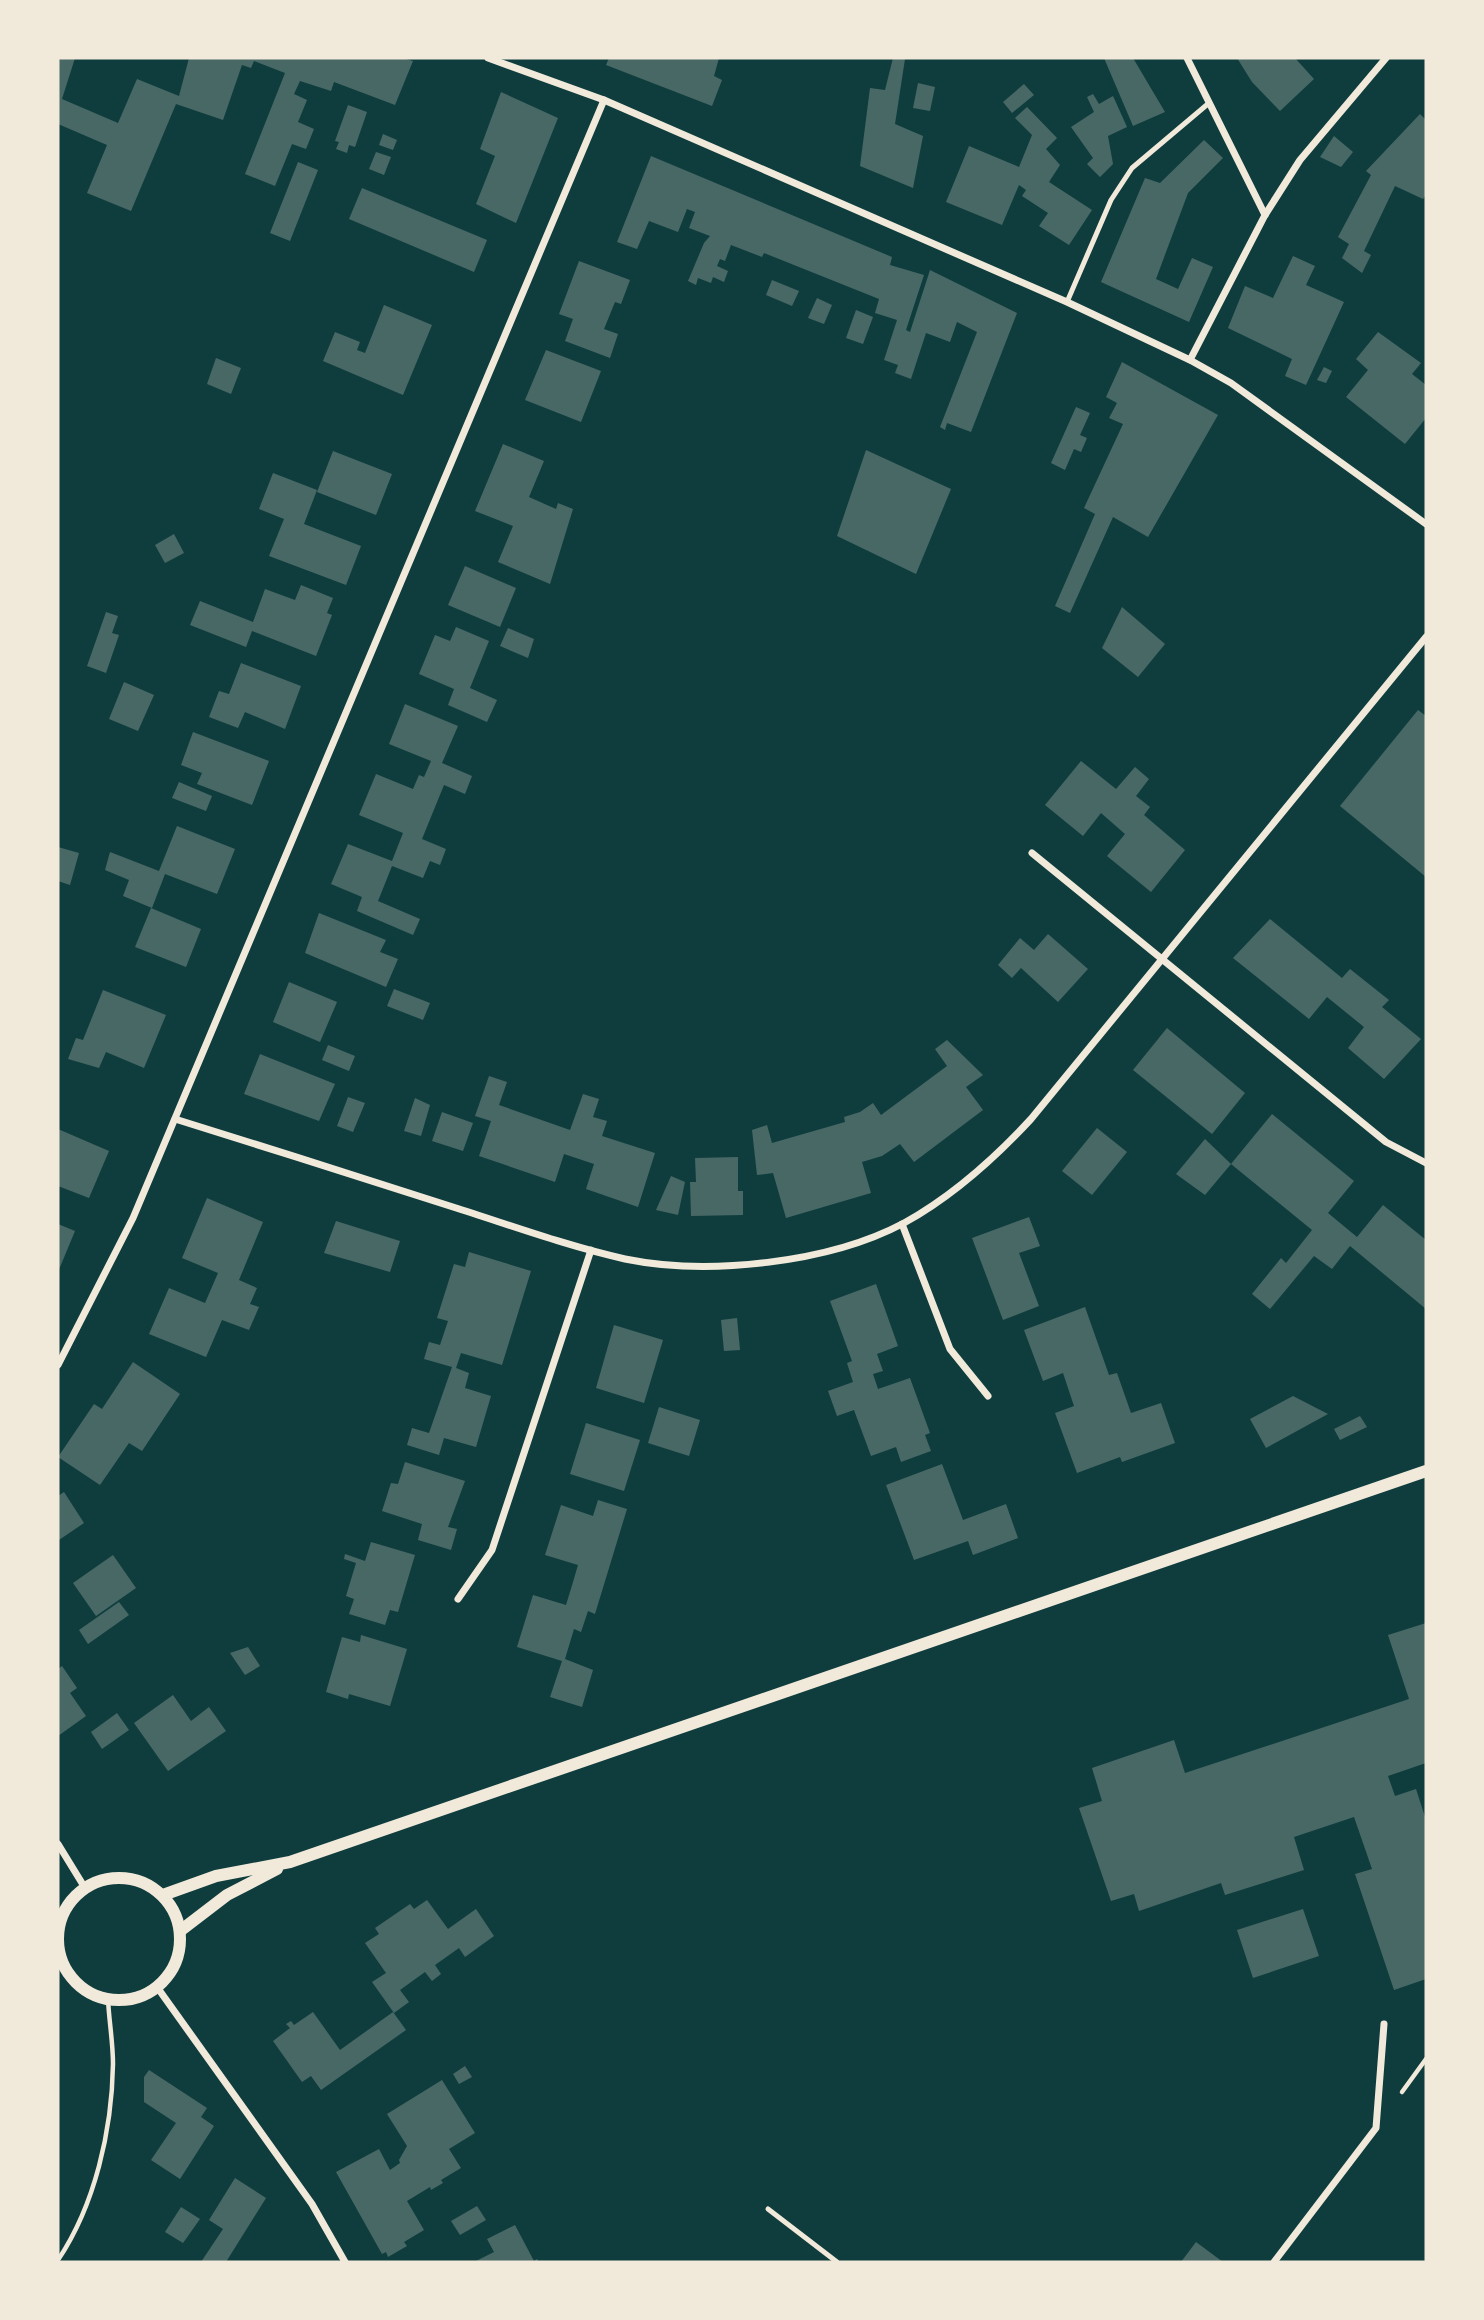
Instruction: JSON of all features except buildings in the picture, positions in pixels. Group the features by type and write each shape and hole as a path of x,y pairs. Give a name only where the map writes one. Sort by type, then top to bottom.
{"street":[{"path":"488,58 604,100 1067,302 1189,360 1231,383 1426,524"},
{"path":"1187,58 1265,215"},
{"path":"1189,360 1265,215 1300,160 1386,58"},
{"path":"58,1365 133,1218 604,100"},
{"path":"175,1119 591,1250 670,1266 716,1267 820,1254 902,1224 950,1194 994,1160 1426,637"},
{"path":"1032,853 1386,1142 1426,1163"},
{"path":"902,1224 950,1349 988,1396"},
{"path":"458,1599 492,1550 591,1250"},
{"path":"163,1895 216,1876 290,1862 1426,1471"},
{"path":"58,1844 85,1888"},
{"path":"180,1931 227,1895 290,1862"},
{"path":"125,1878 145,1883 163,1895 174,1912 180,1931 179,1952 171,1971 157,1987 125,2000 108,1999 63,1974 58,1928 73,1898 85,1888 104,1879 125,1878"},
{"path":"157,1987 312,2204 345,2262"},
{"path":"1274,2262 1376,2128 1384,2024"}],"lane":[{"path":"1067,302 1111,200 1132,169 1209,103"},
{"path":"768,2209 837,2262"}],"path":[{"path":"58,2260 91,2194 108,2121 113,2067 108,1999"}]}
